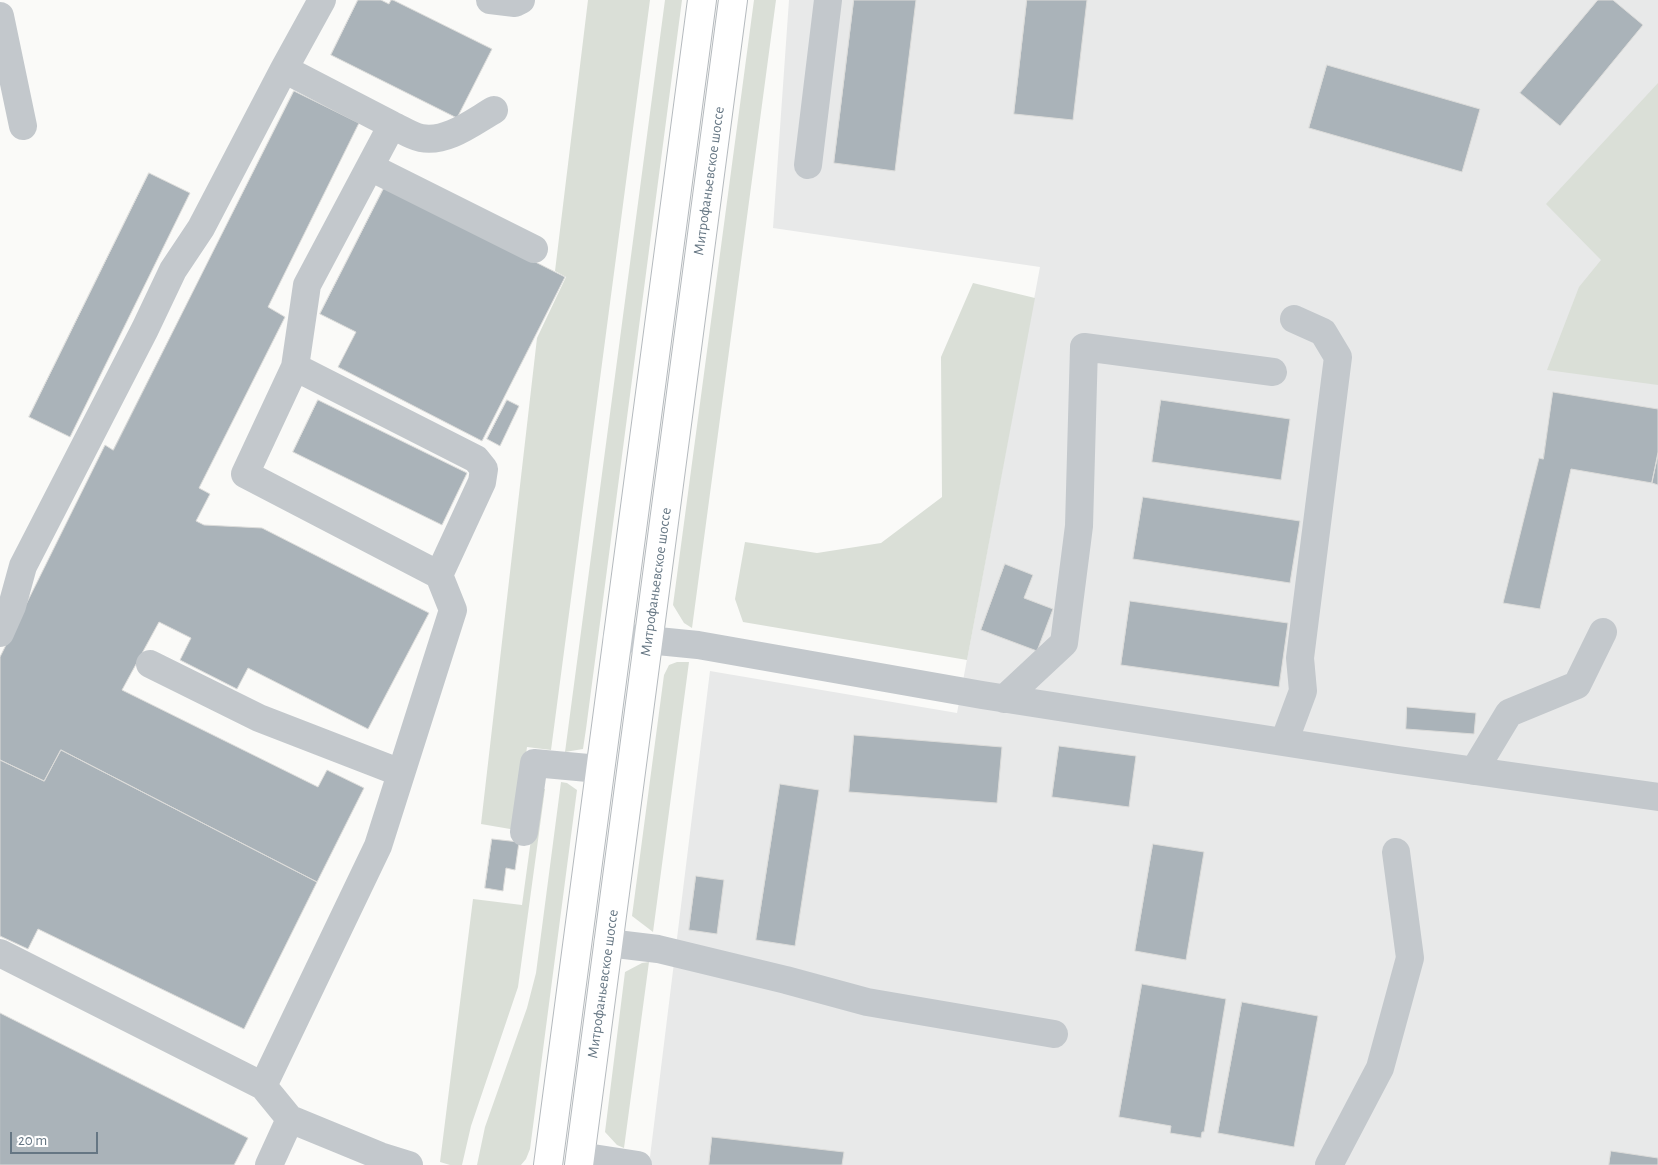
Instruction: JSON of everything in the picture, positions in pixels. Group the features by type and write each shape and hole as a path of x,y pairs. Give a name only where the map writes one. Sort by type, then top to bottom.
{"main road":[{"name":"Митрофаньевское шоссе","path":"548,1165 702,0"},
{"name":"Митрофаньевское шоссе","path":"579,1161 734,0"}],"street":[{"path":"0,632 12,606 23,566 145,329 173,270 201,228 322,0"},
{"path":"490,0 515,3 520,0"},
{"path":"808,165 828,0"},
{"path":"0,16 23,126"},
{"path":"284,69 420,138 436,139 450,134 494,110"},
{"path":"263,1086 378,846 453,610 439,574 245,474 295,367 308,285 392,125"},
{"path":"370,167 534,249"},
{"path":"1284,742 1303,691 1300,658 1338,358 1323,332 1294,318"},
{"path":"1004,698 1064,642 1079,526 1084,347 1273,372"},
{"path":"295,367 476,459 484,469 482,482 439,574"},
{"path":"1474,772 1509,713 1577,685 1603,632"},
{"path":"617,637 698,645 1004,698 1474,772 1656,794"},
{"path":"150,664 259,718 401,773"},
{"path":"524,832 534,763 600,770"},
{"path":"1329,1165 1380,1068 1410,958 1396,852"},
{"path":"608,943 658,949 867,1002 1054,1034"},
{"path":"0,953 263,1086 290,1119 379,1160 409,1165"},
{"path":"269,1165 290,1119"},
{"path":"579,1161 638,1165"}],"shaded area":[{"path":"588,0 650,0 551,750 527,747 516,830 481,824 537,338 566,277 555,271"},
{"path":"665,0 682,0 586,729 583,749 565,752"},
{"path":"754,0 776,0 692,628 684,623 673,605"},
{"path":"789,0 1658,0 1658,1165 649,1165 710,671 957,713 1040,267 773,228"},
{"path":"1658,83 1658,385 1547,370 1579,287 1601,260 1546,204"},
{"path":"973,283 1035,298 967,660 743,622 735,599 745,542 817,553 881,543 942,497 941,357"},
{"path":"677,662 689,662 653,932 632,916 664,675 669,665"},
{"path":"561,782 567,783 577,790 530,1149 521,1165 477,1165 485,1127 527,1008 536,973"},
{"path":"538,788 545,789 518,987 471,1126 462,1165 450,1165 440,1162 473,899 522,905"},
{"path":"649,962 624,1148 617,1145 605,1132 625,972 642,963"}],"building":[{"path":"358,0 381,0 389,4 393,0 492,49 457,118 331,55"},
{"path":"854,0 916,0 895,171 834,163"},
{"path":"1027,0 1087,0 1073,120 1014,114"},
{"path":"1598,0 1613,0 1643,25 1560,126 1520,93"},
{"path":"1327,65 1480,109 1462,172 1309,128"},
{"path":"294,91 359,123 268,307 285,317 199,488 210,494 196,521 204,525 262,528 429,613 368,729 248,668 237,689 180,660 191,638 159,622 122,690 318,787 327,770 364,788 317,882 61,750 44,781 0,760 0,657 105,445 113,450"},
{"path":"149,173 190,193 70,437 29,417"},
{"path":"385,186 565,277 482,441 338,367 356,332 320,314"},
{"path":"1553,392 1658,409 1658,452 1652,483 1571,469 1540,609 1503,603 1539,458 1543,459"},
{"path":"318,400 467,473 442,525 293,452"},
{"path":"507,400 519,406 500,446 487,439"},
{"path":"1161,400 1290,419 1281,480 1152,462"},
{"path":"1658,455 1658,485 1652,483"},
{"path":"1143,497 1300,521 1290,583 1133,559"},
{"path":"1005,564 1033,575 1024,598 1053,609 1037,651 981,630"},
{"path":"1130,601 1288,623 1279,687 1121,665"},
{"path":"1407,707 1476,713 1474,734 1406,729"},
{"path":"854,735 1002,747 997,803 849,792"},
{"path":"1059,746 1136,756 1129,807 1052,797"},
{"path":"61,750 317,882 244,1029 38,929 28,949 0,936 0,760 44,781"},
{"path":"780,784 819,790 795,946 756,940"},
{"path":"492,839 519,842 515,870 506,868 503,891 485,888"},
{"path":"1153,844 1204,852 1186,960 1135,951"},
{"path":"696,876 724,880 717,934 689,930"},
{"path":"1142,984 1226,999 1204,1132 1202,1132 1201,1138 1170,1133 1171,1126 1119,1117"},
{"path":"1242,1002 1318,1016 1294,1147 1218,1133"},
{"path":"0,1013 248,1138 234,1165 0,1165"},
{"path":"712,1137 844,1152 842,1165 709,1165"},
{"path":"1611,1151 1658,1158 1658,1165 1609,1165"}]}
